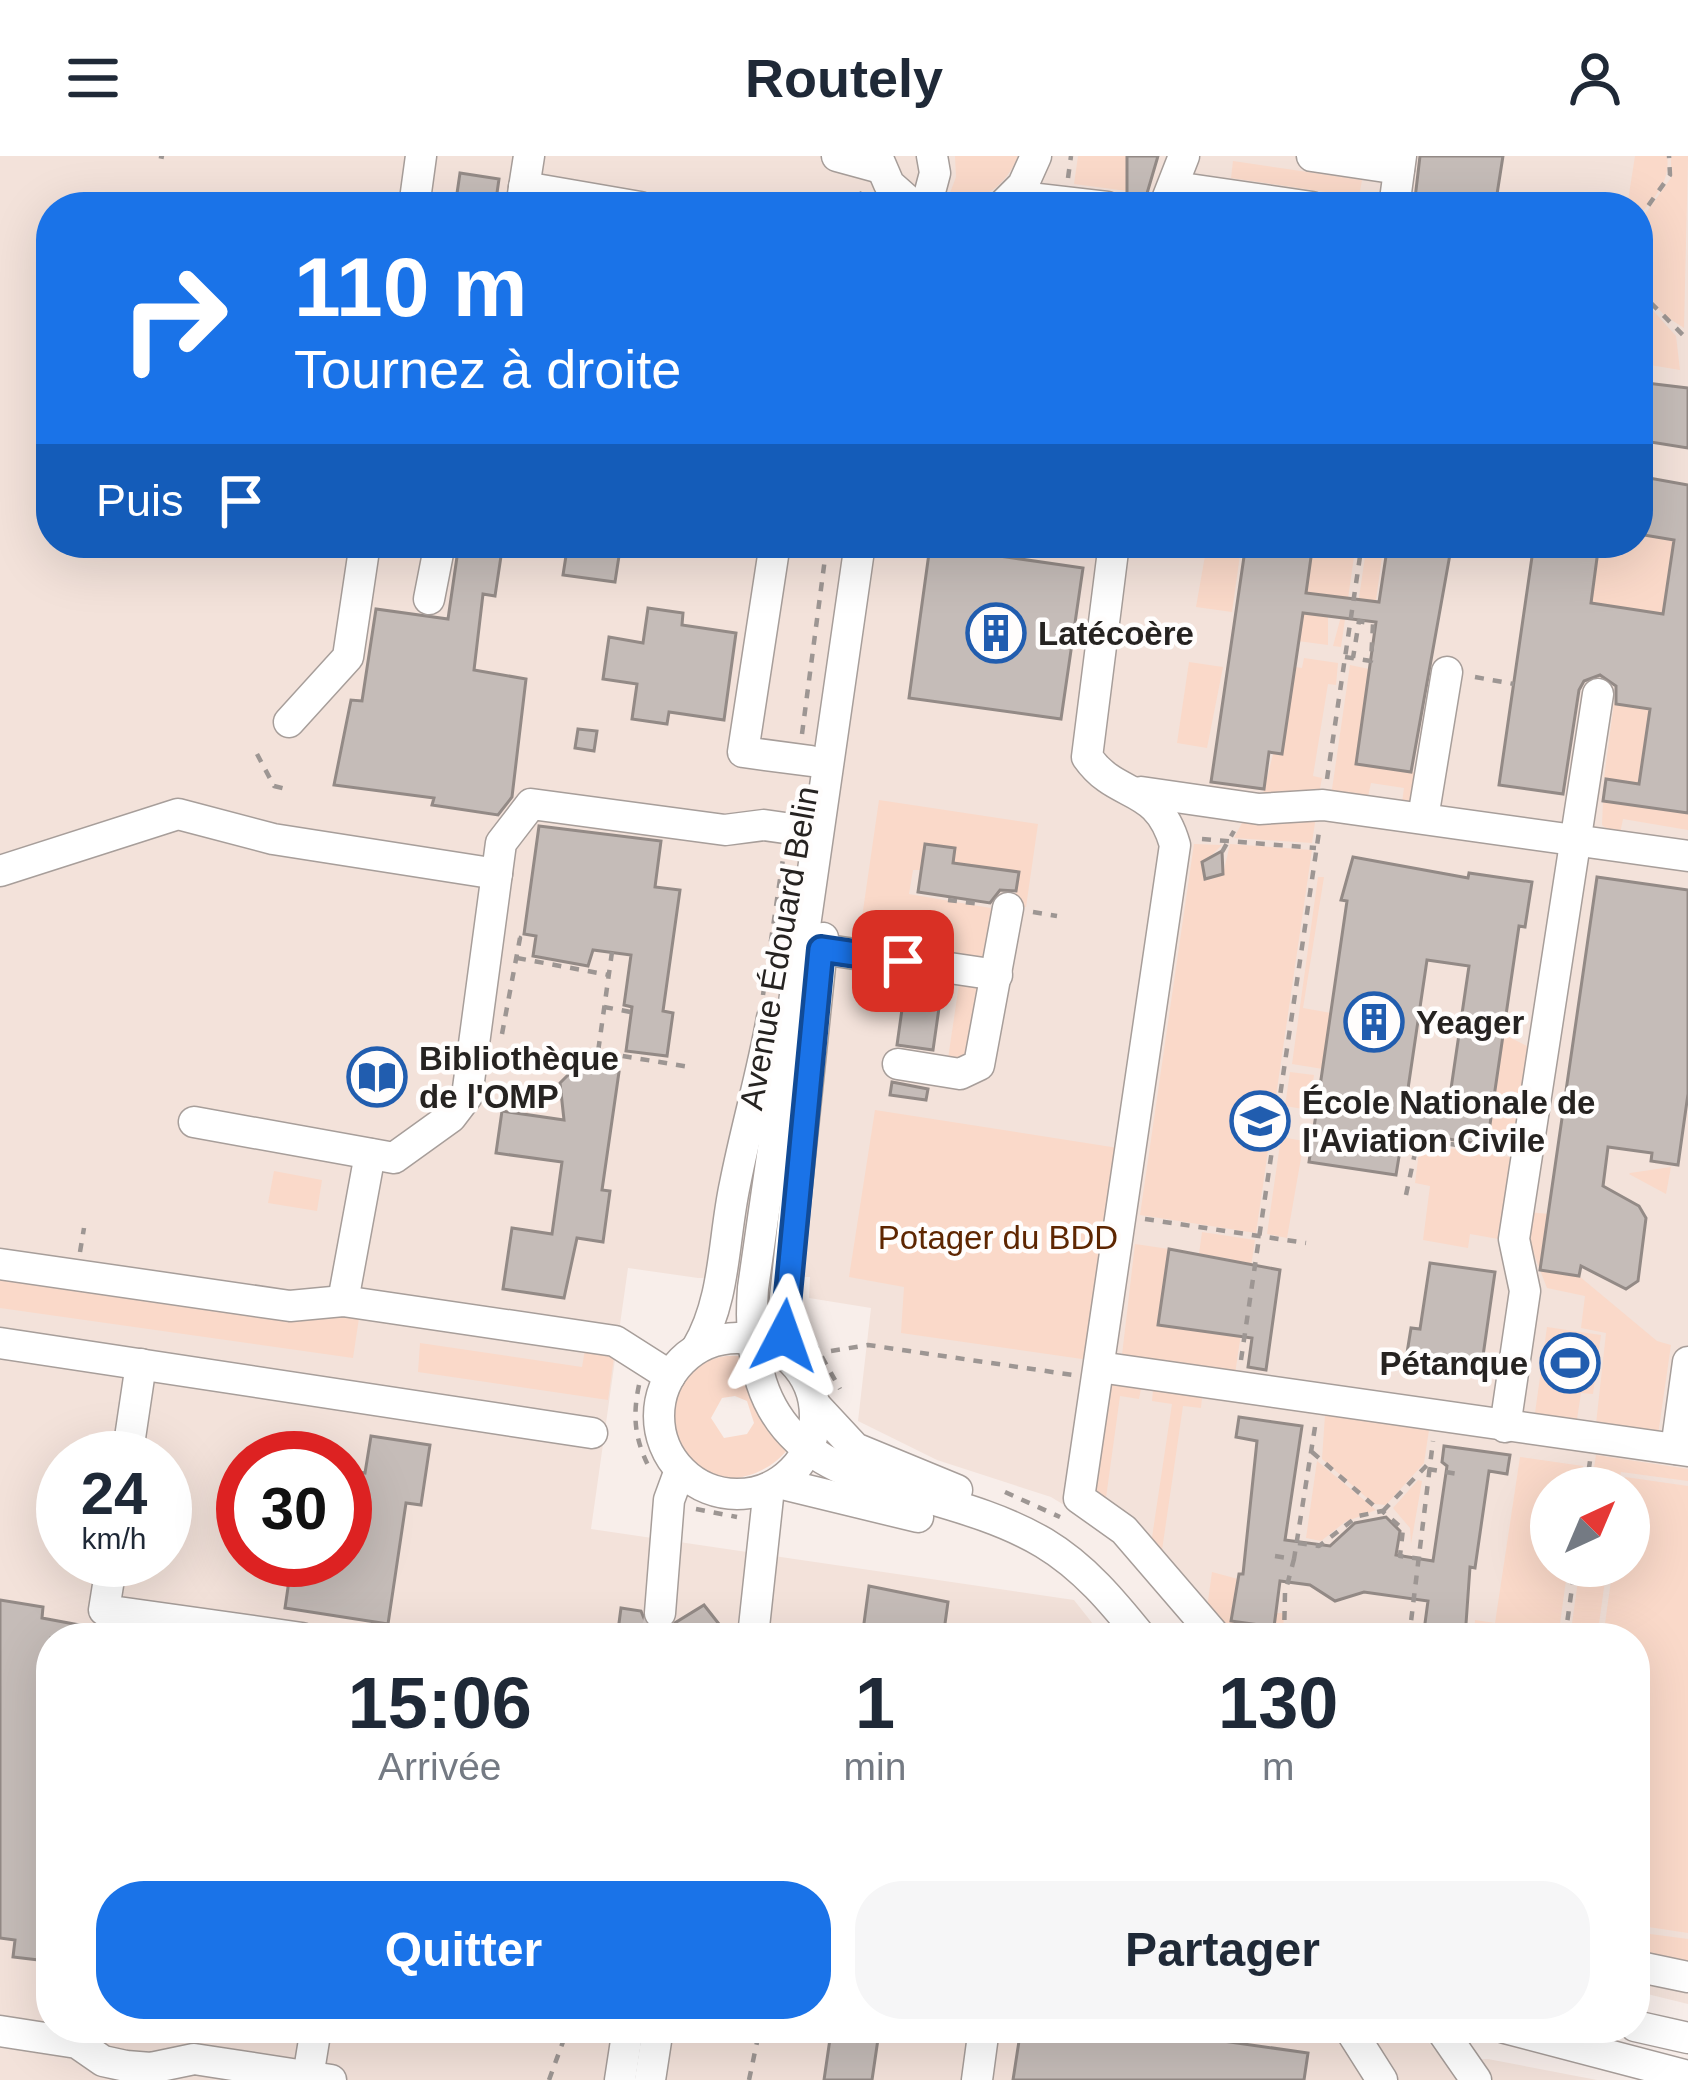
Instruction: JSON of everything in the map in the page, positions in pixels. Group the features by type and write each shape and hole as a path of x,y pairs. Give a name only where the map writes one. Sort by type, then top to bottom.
{"street":[{"path":"416,192 421,156"},
{"path":"523,192 529,156"},
{"path":"836,156 883,179"},
{"path":"930,192 935,173 932,156"},
{"path":"1012,192 1036,156"},
{"path":"1172,192 1184,156"},
{"path":"1312,156 1400,162 1396,192"},
{"path":"290,722 348,657 363,558"},
{"path":"429,599 437,558"},
{"path":"773,558 743,752 804,760"},
{"name":"Avenue Édouard Belin","path":"697,1348 722,1276 734,1186 772,1023 794,829 837,558"},
{"path":"858,558 753,1288 751,1339 775,1406 809,1448 867,1482 990,1519 1044,1543 1095,1583 1129,1623"},
{"name":"Avenue Édouard Belin","path":"796,1343 783,1317 821,949 877,558"},
{"path":"1112,558 1087,757 1101,778 1141,792 1259,808 1323,805 1688,856"},
{"path":"1424,818 1447,672"},
{"path":"1505,1427 1525,1291 1514,1239 1598,694"},
{"path":"1141,792 1173,836 1124,1215 1079,1498 1124,1530 1204,1623"},
{"path":"194,1122 394,1158 451,1117 467,1096 502,843 531,804 725,830 794,829"},
{"path":"0,872 178,814 274,839 497,874"},
{"path":"898,1064 960,1073 975,1069 985,1053 1008,908"},
{"path":"821,949 997,975"},
{"path":"343,1301 370,1154"},
{"path":"0,1264 290,1306 343,1301 615,1341 660,1369"},
{"path":"660,1369 714,1341 796,1343 801,1370 829,1403 855,1448 931,1482 1018,1509 1067,1534 1130,1592 1155,1623"},
{"path":"0,1343 592,1432"},
{"path":"1098,1373 1237,1387 1682,1450 1688,1362"},
{"path":"131,1431 140,1364"},
{"path":"660,1369 661,1434 676,1481 660,1613"},
{"path":"755,1623 772,1494 809,1448 829,1403"},
{"path":"676,1481 722,1493 772,1494 917,1517 1030,1556 1086,1599 1105,1623"},
{"path":"108,1587 104,1610 186,1623"},
{"path":"1650,1969 1688,1977"},
{"path":"1650,2029 1688,2038"},
{"path":"0,2031 36,2037"},
{"path":"77,2043 125,2073 194,2059 320,2078 317,2043"},
{"path":"620,2080 626,2043"},
{"path":"650,2080 656,2043"},
{"path":"977,2080 982,2043"},
{"path":"1359,2043 1382,2080"},
{"path":"1450,2043 1476,2080"},
{"path":"1563,2043 1688,2075"},
{"path":"1635,2043 1688,2056"}],"path":[{"path":"1071,156 1081,192"},
{"path":"1653,199 1670,175 1669,156"},
{"path":"1653,305 1688,340"},
{"name":"Avenue Édouard Belin","path":"804,760 825,558"},
{"path":"1237,1387 1360,558"},
{"path":"1359,622 1373,624 1371,661 1349,657 1359,622"},
{"path":"257,754 274,786 286,788"},
{"path":"1222,852 1238,823"},
{"name":"Avenue Édouard Belin","path":"762,1000 794,829"},
{"path":"1173,836 1317,848"},
{"path":"612,952 598,1052 690,1067"},
{"path":"517,958 609,975"},
{"path":"604,1007 631,1012"},
{"path":"1402,1137 1526,1156"},
{"path":"1406,1195 1418,1139"},
{"path":"1124,1215 1306,1243"},
{"path":"796,1343 824,1357 829,1403"},
{"path":"831,1351 868,1345 1098,1373"},
{"path":"660,1369 634,1412 638,1447 655,1478 676,1481 715,1516 750,1518 772,1494"},
{"path":"1284,1623 1317,1410 1334,1401"},
{"path":"1411,1623 1422,1559 1428,1466 1438,1418"},
{"path":"1311,1450 1403,1528 1400,1556 1422,1559"},
{"path":"1428,1466 1458,1474"},
{"path":"1297,1543 1319,1546 1358,1516 1381,1511 1428,1466"},
{"path":"1275,1556 1294,1558"},
{"path":"1566,1623 1572,1587"},
{"path":"549,2080 563,2043"},
{"path":"749,2080 757,2043"}],"shaded area":[{"path":"0,156 1688,156 1688,2004 1650,1995 1650,1623 1184,1623 1111,1538 1082,1516 1051,1497 937,1460 858,1421 871,1308 809,1298 810,1277 698,1278 628,1268 591,1529 1074,1600 1092,1623 36,1623 36,2043 1429,2043 1443,2060 1488,2059 1597,2080 0,2080"}],"green space":[{"path":"955,156 1018,156 1006,177 988,192 950,192 956,177"},
{"path":"1078,156 1127,156 1127,191 1074,184"},
{"path":"1635,156 1667,156 1666,174 1653,199 1653,192 1629,192"},
{"path":"1671,156 1688,156 1684,328 1653,302 1653,203 1671,178"},
{"path":"1233,161 1362,180 1360,192 1325,192 1231,178"},
{"path":"1653,311 1676,336 1680,370 1653,366"},
{"path":"1653,536 1674,540 1663,614 1591,603 1597,558 1653,558"},
{"path":"1205,558 1240,558 1232,612 1196,607"},
{"path":"1311,558 1354,558 1341,647 1333,646 1346,598 1328,596 1328,645 1298,641"},
{"path":"1365,558 1382,558 1373,621 1356,618"},
{"path":"1304,658 1338,663 1336,685 1328,684 1313,776 1322,778 1319,794 1263,794 1295,667 1302,668"},
{"path":"1189,662 1223,667 1207,748 1177,743"},
{"path":"1350,665 1369,669 1356,763 1418,773 1419,798 1402,803 1404,788 1371,783 1367,801 1331,796"},
{"path":"1614,703 1650,709 1636,805 1688,813 1688,830 1623,819 1619,838 1602,825 1603,801 1627,783 1604,778"},
{"path":"879,800 1038,824 1026,907 1014,906 1019,872 953,863 955,848 925,844 921,870 913,870 909,894 1002,910 989,959 858,945"},
{"path":"1316,816 1312,843 1234,838 1243,821"},
{"path":"1194,844 1222,845 1201,866 1210,880 1223,874 1230,844 1312,850 1256,1233 1140,1215"},
{"path":"1318,877 1324,877 1303,1008 1331,1013 1323,1069 1292,1064"},
{"path":"960,977 984,987 969,1059 948,1059"},
{"path":"1503,1034 1531,1048 1517,1150 1487,1145"},
{"path":"1290,1072 1314,1075 1309,1110 1285,1106"},
{"name":"Potager du BDD","path":"875,1110 1118,1148 1089,1360 901,1333 904,1287 849,1277"},
{"path":"1281,1137 1304,1141 1287,1238 1267,1234"},
{"path":"1420,1144 1516,1158 1504,1240 1470,1234 1468,1248 1423,1240 1430,1186 1415,1183"},
{"path":"1671,1167 1666,1194 1629,1174 1630,1173"},
{"path":"274,1171 322,1180 317,1211 268,1203"},
{"path":"1528,1212 1549,1214 1541,1271 1579,1276 1657,1341 1671,1345 1658,1435 1596,1424 1606,1333 1581,1328 1585,1296 1547,1288 1525,1231"},
{"path":"1202,1232 1255,1240 1235,1374 1122,1355 1135,1244 1169,1249 1158,1324 1221,1333 1232,1259 1199,1254"},
{"path":"0,1269 359,1318 353,1358 0,1308"},
{"path":"1547,1327 1601,1335 1593,1394 1581,1393 1577,1419 1535,1413"},
{"path":"587,1338 616,1342 608,1400 418,1372 420,1343 582,1367"},
{"path":"739,1356 751,1395 788,1449 747,1476 716,1477 701,1471 677,1446 671,1429 670,1413 682,1383 706,1362","holes":["722,1398 747,1401 754,1423 747,1434 724,1438 711,1418"]},
{"path":"1110,1384 1141,1389 1139,1399 1120,1396 1105,1505 1091,1491"},
{"path":"1153,1390 1202,1398 1201,1408 1183,1406 1161,1557 1151,1544 1172,1404 1152,1401"},
{"path":"1325,1415 1429,1430 1424,1463 1386,1505 1374,1504 1322,1459"},
{"path":"1596,1455 1688,1469 1688,1481 1650,1476 1650,1467 1594,1467"},
{"path":"1520,1457 1583,1466 1530,1467 1530,1587 1565,1587 1560,1623 1495,1623"},
{"path":"1317,1461 1376,1510 1345,1522 1321,1541 1306,1538"},
{"path":"1422,1481 1411,1544 1410,1528 1393,1508"},
{"path":"1650,1481 1688,1486 1688,1933 1650,1927 1650,1623 1605,1623 1610,1587 1650,1587"},
{"path":"1212,1572 1238,1579 1231,1621 1237,1623 1219,1623 1207,1608"},
{"path":"1577,1587 1604,1587 1599,1623 1572,1623"},
{"path":"1650,1934 1688,1939 1688,1968 1650,1960"}],"building":[{"path":"1127,156 1158,156 1147,192 1127,192"},
{"path":"1420,156 1503,156 1497,192 1416,192"},
{"path":"460,173 499,179 497,192 457,192"},
{"path":"1653,384 1688,388 1688,448 1653,442"},
{"path":"1653,479 1688,485 1688,813 1603,801 1606,779 1639,784 1650,709 1616,704 1616,686 1600,675 1584,681 1579,690 1563,794 1499,785 1532,558 1597,558 1591,603 1663,614 1674,540 1653,536"},
{"path":"457,558 501,558 495,596 483,594 474,670 526,679 512,797 498,815 432,805 434,798 334,785 351,700 362,701 376,609 448,619"},
{"path":"566,558 619,558 615,582 563,575"},
{"name":"Latécoère","path":"928,558 1013,558 1083,568 1061,719 909,698"},
{"path":"1244,558 1311,558 1306,593 1379,602 1386,558 1449,558 1411,772 1356,764 1376,622 1303,613 1282,754 1269,752 1264,789 1211,782"},
{"path":"648,608 683,613 682,625 736,633 724,720 669,712 667,724 632,719 637,684 603,679 609,637 643,643"},
{"path":"578,729 597,731 594,751 575,748"},
{"path":"539,826 661,841 655,887 680,890 663,1011 673,1013 667,1056 626,1051 632,1007 624,1005 631,955 593,950 588,966 533,956 536,936 524,934"},
{"path":"925,844 955,848 953,863 1019,872 1016,891 1000,890 990,903 918,892"},
{"path":"1222,851 1223,874 1205,879 1202,862"},
{"name":"Yeager","path":"1353,857 1468,878 1469,873 1532,882 1525,927 1519,926 1487,1145 1403,1132 1396,1175 1309,1162 1347,901 1341,900","holes":["1427,960 1469,966 1447,1116 1405,1109"]},
{"path":"1597,877 1688,890 1688,1094 1678,1165 1651,1161 1652,1153 1608,1147 1603,1186 1639,1206 1646,1218 1638,1281 1626,1289 1581,1266 1579,1276 1540,1270"},
{"path":"906,981 942,987 933,1050 897,1045"},
{"path":"576,1067 619,1072 602,1190 610,1191 603,1242 577,1238 564,1298 503,1289 512,1228 552,1234 562,1162 496,1153 502,1111 564,1120 560,1083"},
{"path":"892,1082 928,1089 926,1100 890,1095"},
{"path":"1169,1249 1280,1270 1266,1370 1248,1367 1252,1338 1158,1325"},
{"path":"1430,1263 1495,1272 1481,1370 1416,1360 1417,1354 1407,1353 1411,1328 1420,1329"},
{"path":"1239,1417 1302,1426 1285,1540 1330,1546 1355,1523 1386,1517 1400,1531 1396,1555 1433,1561 1447,1466 1442,1462 1444,1446 1510,1455 1507,1474 1489,1471 1475,1568 1470,1567 1466,1623 1425,1623 1428,1601 1364,1592 1335,1601 1310,1585 1280,1581 1275,1623 1231,1621 1239,1574 1243,1574 1257,1441 1236,1437"},
{"path":"372,1436 430,1445 421,1505 406,1503 388,1623 285,1608 288,1587 372,1587"},
{"path":"869,1586 948,1602 945,1623 864,1623"},
{"path":"0,1600 43,1607 42,1618 69,1623 36,1623 36,1960 13,1957 15,1940 0,1938"},
{"path":"704,1605 718,1623 675,1623"},
{"path":"621,1608 641,1611 646,1623 619,1623"},
{"path":"829,2043 877,2043 872,2080 824,2080"},
{"path":"1019,2043 1237,2043 1308,2053 1304,2080 1013,2080"}],"tunnel":[{"path":"658,1623 660,1613"}],"place":[{"name":"Latécoère","path":"996,633"},
{"name":"Yeager","path":"1374,1022"},
{"name":"Bibliothèque de l'OMP","path":"377,1077"},
{"name":"École Nationale de l'Aviation Civile","path":"1260,1121"},
{"name":"Pétanque","path":"1570,1363"}],"route":[{"path":"784,1336 821,949 903,961"}]}
